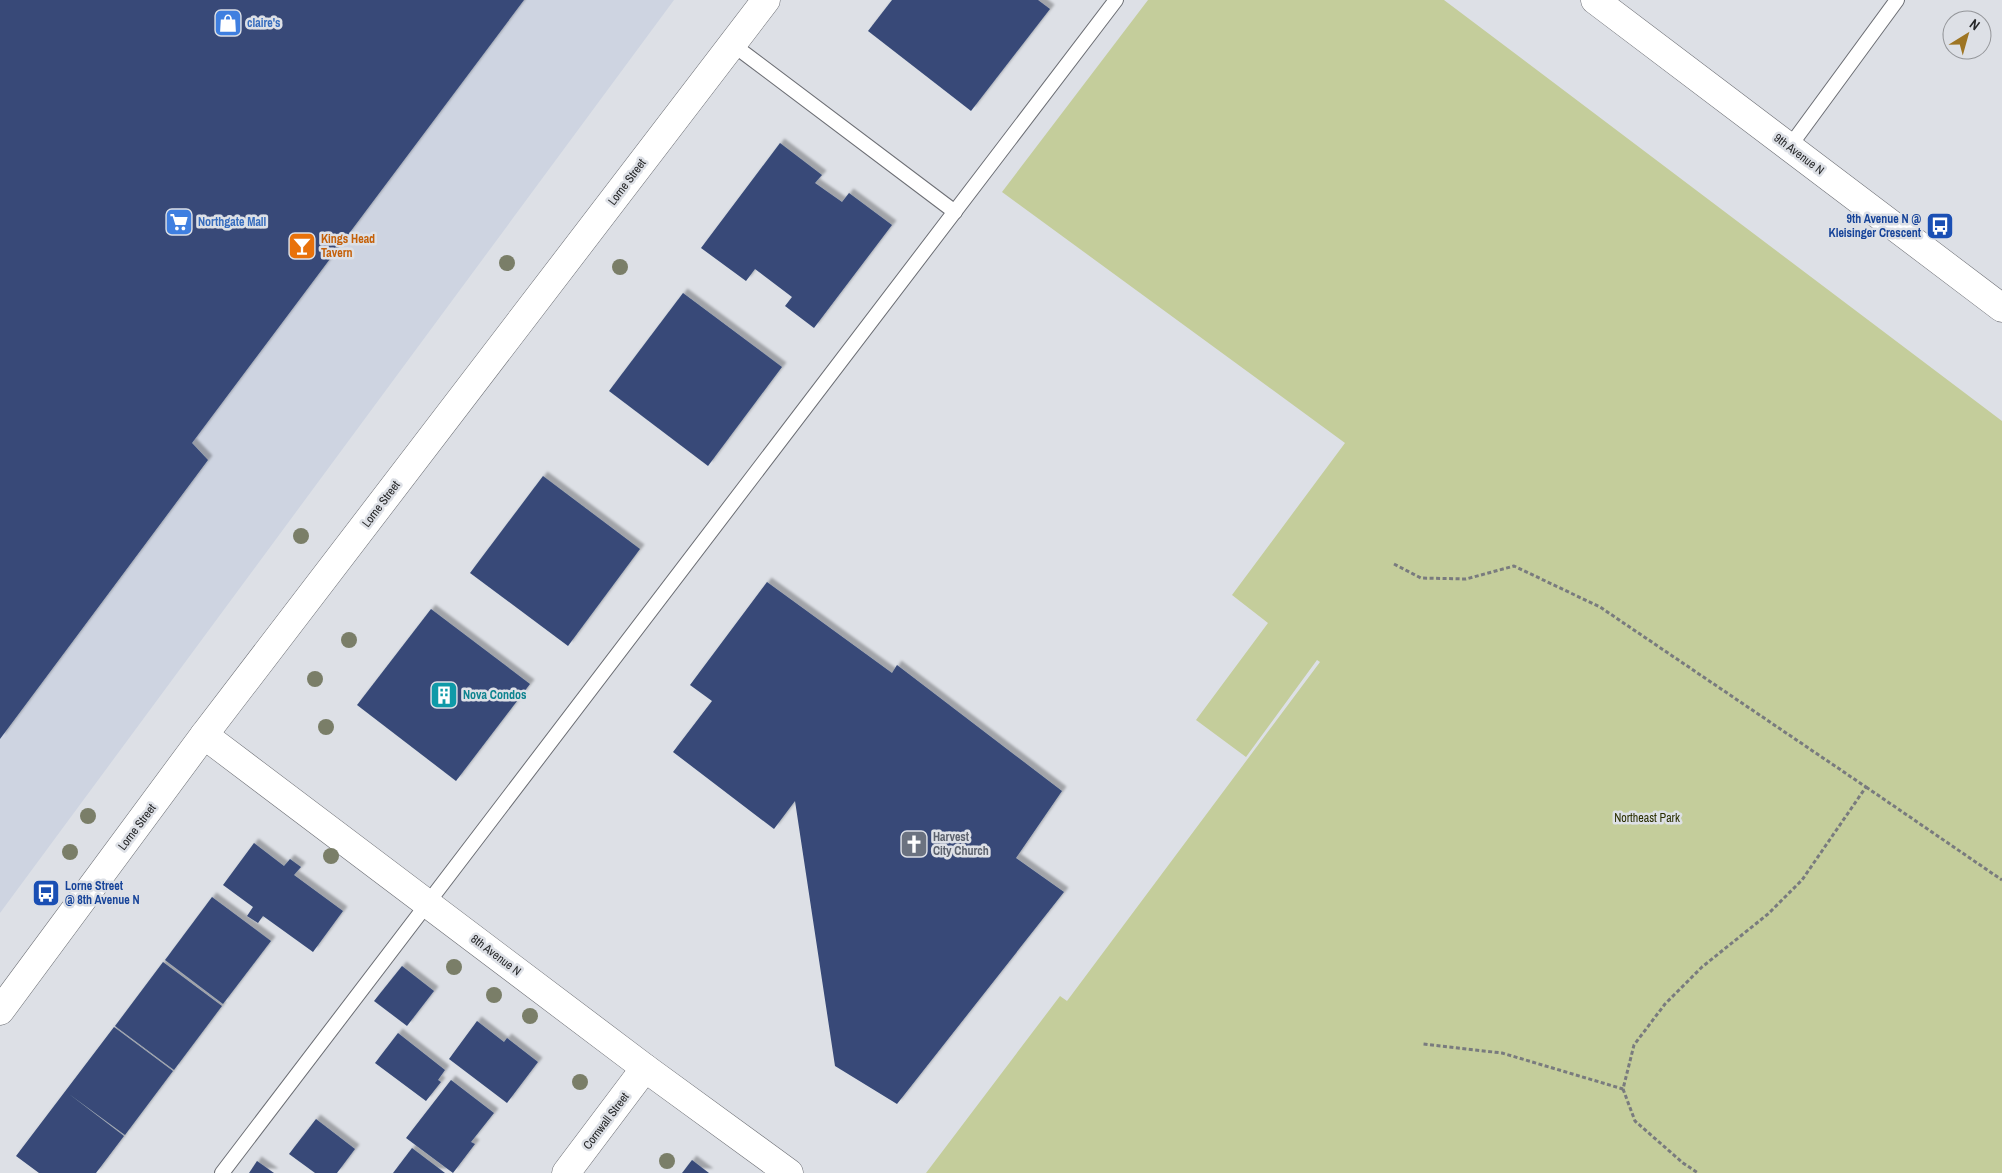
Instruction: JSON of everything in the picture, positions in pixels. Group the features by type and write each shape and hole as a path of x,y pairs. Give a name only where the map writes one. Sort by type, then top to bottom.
{"street":[{"name":"Lorne Street","path":"0,1011 204,735 766,0"},
{"name":"9th Avenue N","path":"1596,0 2002,308"},
{"name":"8th Avenue N","path":"204,735 645,1068 789,1173"},
{"name":"Cornwall Street","path":"566,1173 645,1068"}],"lane":[{"path":"222,1173 1116,0"},
{"path":"1790,146 1897,0"},
{"path":"732,44 955,212"}],"path":[{"path":"1394,564 1421,578 1466,579 1514,566 1600,607 2002,880"},
{"path":"1698,1173 1683,1163 1635,1121 1623,1089 1634,1045 1665,1004 1702,967 1768,914 1802,880 1866,787"},
{"path":"1424,1044 1502,1053 1623,1089"}],"shaded area":[{"name":"Northgate Mall","path":"0,0 674,0 0,913"}],"green space":[{"name":"Northeast Park","path":"1148,0 1444,0 2002,421 2002,1173 926,1173 1060,996 1067,1001 1320,662 1317,660 1246,757 1196,720 1268,623 1232,595 1345,443 1002,192"}],"building":[{"name":"Northgate Mall","path":"0,0 524,0 192,443 208,460 0,739"},
{"path":"892,0 1038,0 1050,9 971,111 868,31"},
{"path":"780,143 822,175 815,183 842,202 849,193 892,225 814,328 785,306 792,297 755,269 746,281 701,248"},
{"path":"683,293 782,367 708,466 609,391"},
{"path":"543,476 640,549 568,646 470,573"},
{"name":"Harvest City Church","path":"767,582 892,673 897,665 1062,791 1016,858 1064,892 897,1104 835,1066 795,801 774,829 673,752 712,701 690,685"},
{"name":"Nova Condos","path":"431,609 530,684 456,781 357,705"},
{"path":"254,843 284,866 290,859 301,867 294,875 343,911 313,952 263,916 258,923 247,916 253,907 223,885"},
{"path":"212,897 271,941 223,1004 165,960"},
{"path":"163,962 222,1006 174,1070 115,1026"},
{"path":"402,966 434,991 407,1026 374,1001"},
{"path":"477,1021 504,1042 507,1038 538,1062 507,1103 449,1059"},
{"path":"114,1027 173,1071 125,1135 69,1094 124,1136 96,1173 39,1173 16,1156"},
{"path":"398,1033 445,1070 438,1080 441,1082 426,1101 375,1063"},
{"path":"451,1080 494,1113 471,1142 475,1144 453,1173 406,1138"},
{"path":"316,1119 355,1149 337,1173 315,1173 289,1154"},
{"path":"412,1148 445,1173 393,1173"},
{"path":"692,1160 709,1173 682,1173"},
{"path":"257,1161 274,1173 249,1173"}],"place":[{"name":"claire's","path":"228,23"},
{"name":"Northgate Mall","path":"179,222"},
{"name":"9th Avenue N @ Kleisinger Crescent","path":"1940,226"},
{"name":"Kings Head Tavern","path":"302,246"},
{"name":"Nova Condos","path":"444,695"},
{"name":"Harvest City Church","path":"914,844"},
{"name":"Lorne Street @ 8th Avenue N","path":"46,893"}]}
